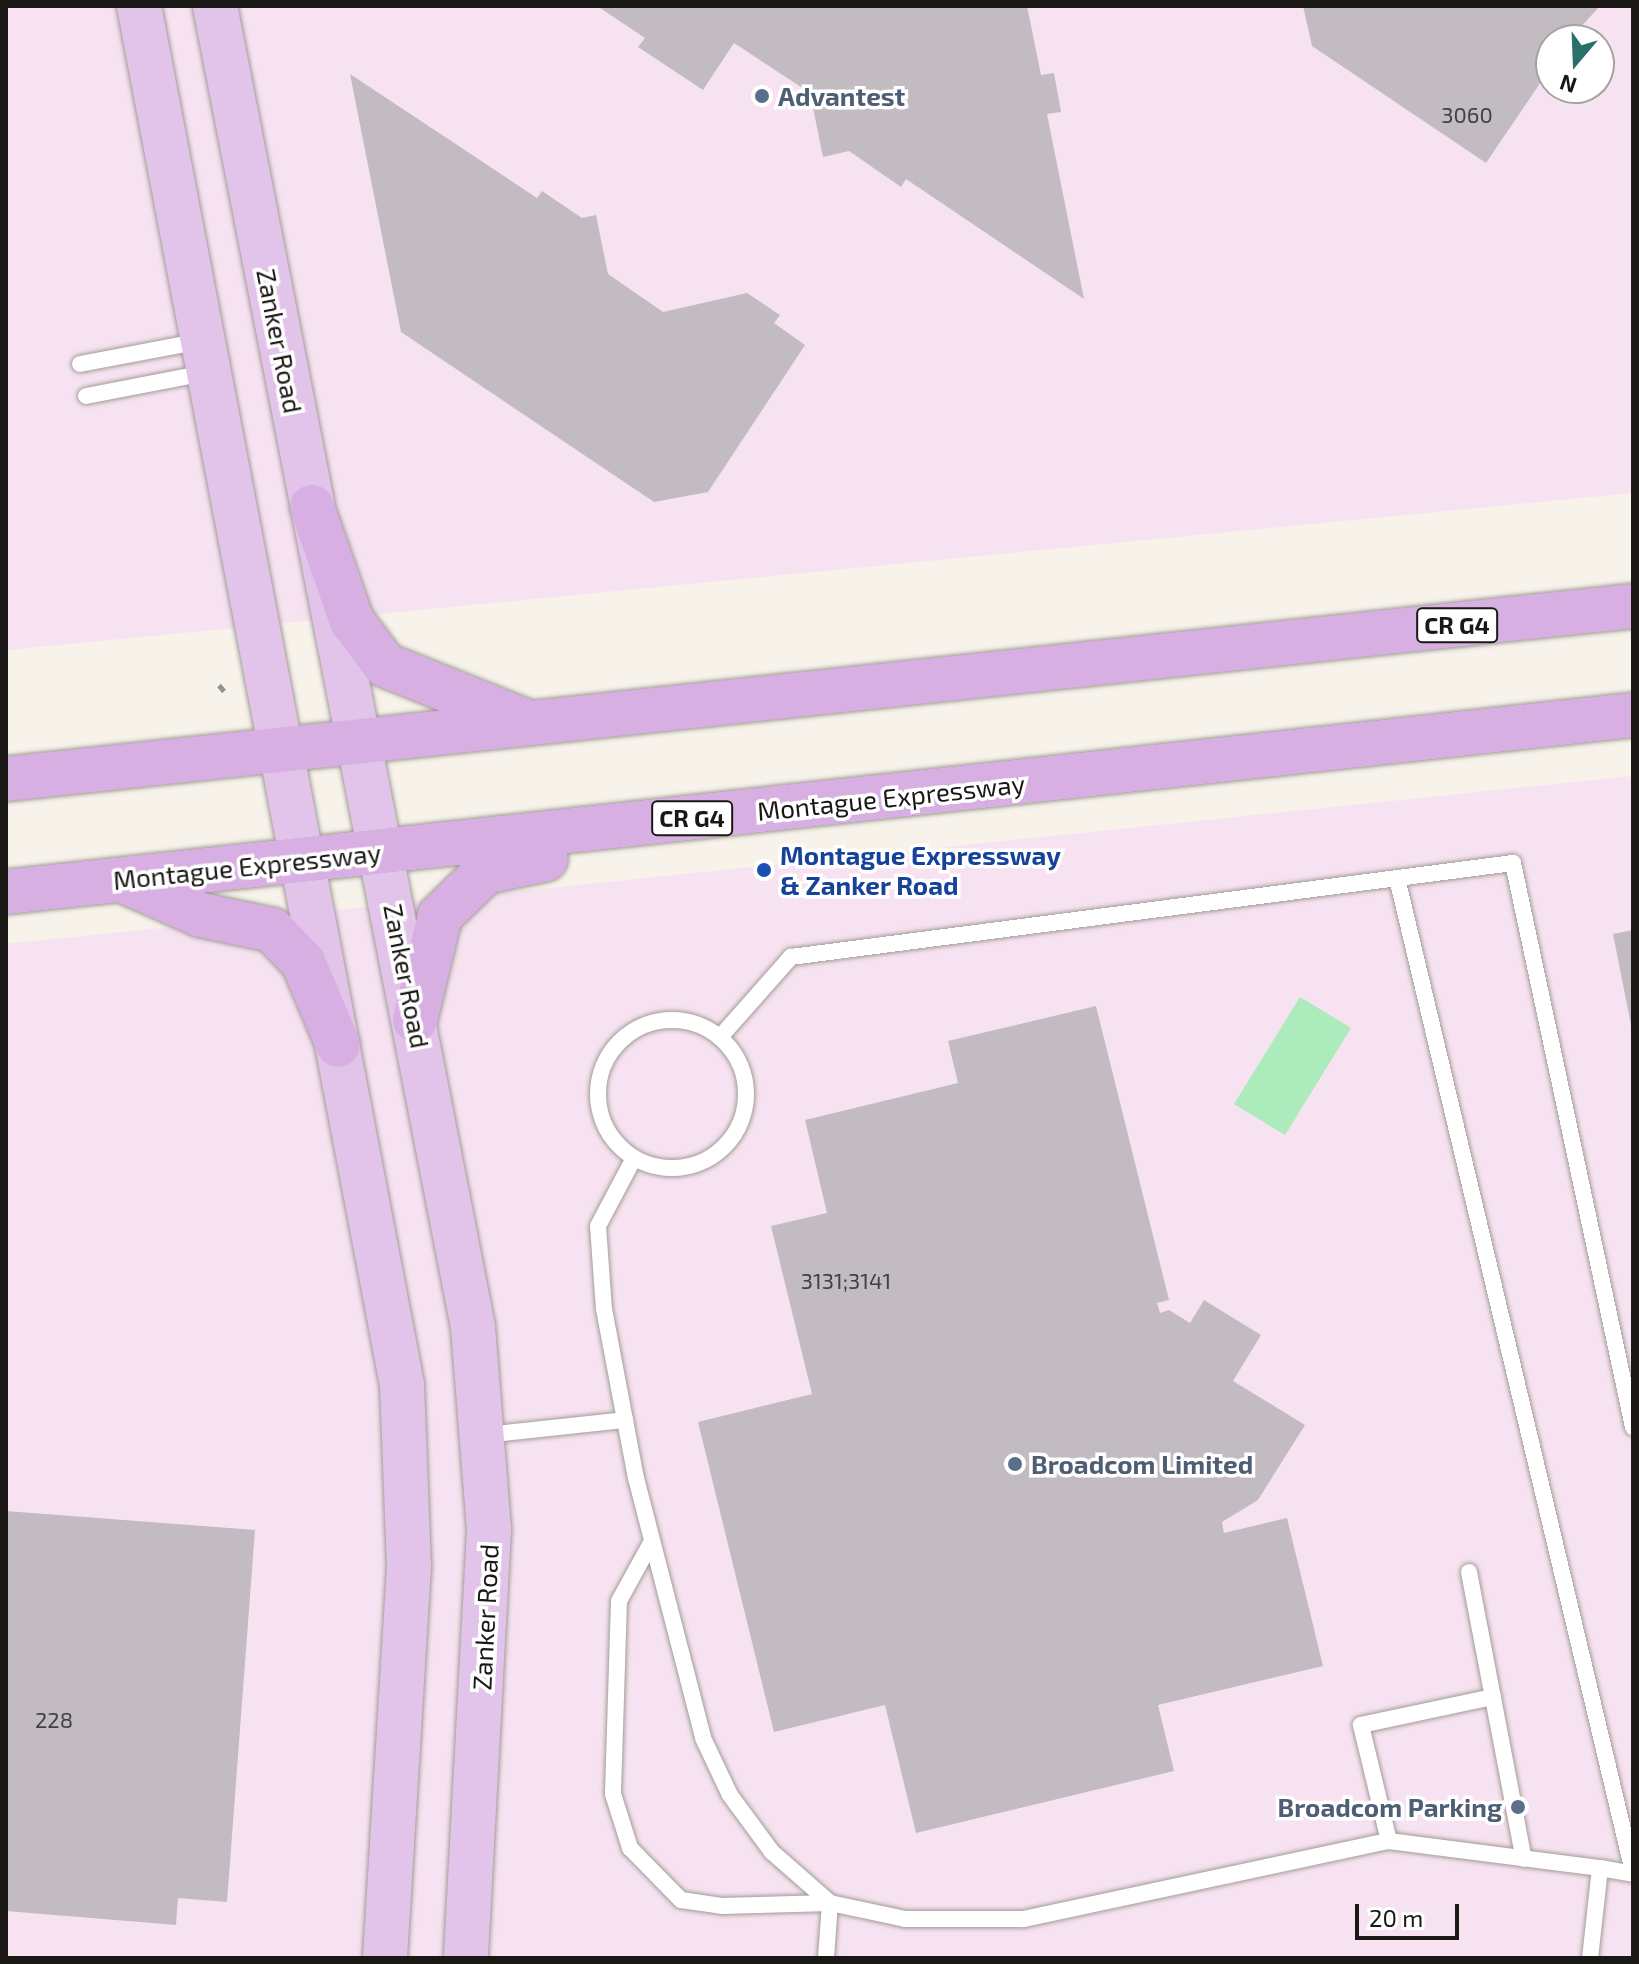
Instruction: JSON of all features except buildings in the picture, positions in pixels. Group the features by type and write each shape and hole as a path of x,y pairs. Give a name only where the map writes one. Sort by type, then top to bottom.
{"highway":[{"path":"312,507 352,621 385,665 539,726"},
{"name":"CR G4","path":"6,779 284,748 539,726 1633,606"},
{"name":"Montague Expressway","path":"6,892 1633,715"},
{"path":"415,1020 440,916 467,884 517,862 646,849 716,815"},
{"path":"122,880 201,915 272,930 303,962 338,1045"}],"main road":[{"path":"139,6 284,748 402,1385 409,1566 385,1958"},
{"name":"Zanker Road","path":"215,6 473,1327 485,1435 486,1617 466,1958"}],"lane":[{"path":"80,364 207,356"},
{"path":"86,396 207,356"},
{"path":"721,1036 791,957 1513,863 1633,1427"},
{"path":"652,1541 619,1601 613,1794 630,1848 681,1900 722,1906 830,1903 905,1919 1024,1919 1389,1841 1633,1873 1397,878"},
{"path":"673,1019 721,1036 741,1063 747,1095 740,1127 719,1152 690,1167 661,1168 634,1158 612,1139 600,1113 606,1058 647,1023 673,1019"},
{"path":"634,1158 598,1226 625,1420 652,1541 703,1738 730,1795 772,1852 830,1903"},
{"path":"485,1435 625,1420"},
{"path":"1469,1572 1524,1859"},
{"path":"1389,1841 1361,1725 1493,1697"},
{"path":"1590,1958 1600,1868"},
{"path":"826,1958 830,1903"}],"path":[{"path":"219,685 225,692"}],"shaded area":[{"path":"6,6 1633,6 1633,493 6,650"},
{"path":"1633,776 1633,1958 6,1958 6,944"}],"green space":[{"path":"1300,997 1351,1028 1285,1135 1234,1104"}],"place":[{"name":"Advantest","path":"762,96"},
{"name":"Montague Expressway & Zanker Road","path":"764,870"},
{"name":"Broadcom Limited","path":"1015,1464"},
{"name":"Broadcom Parking","path":"1518,1807"}]}
